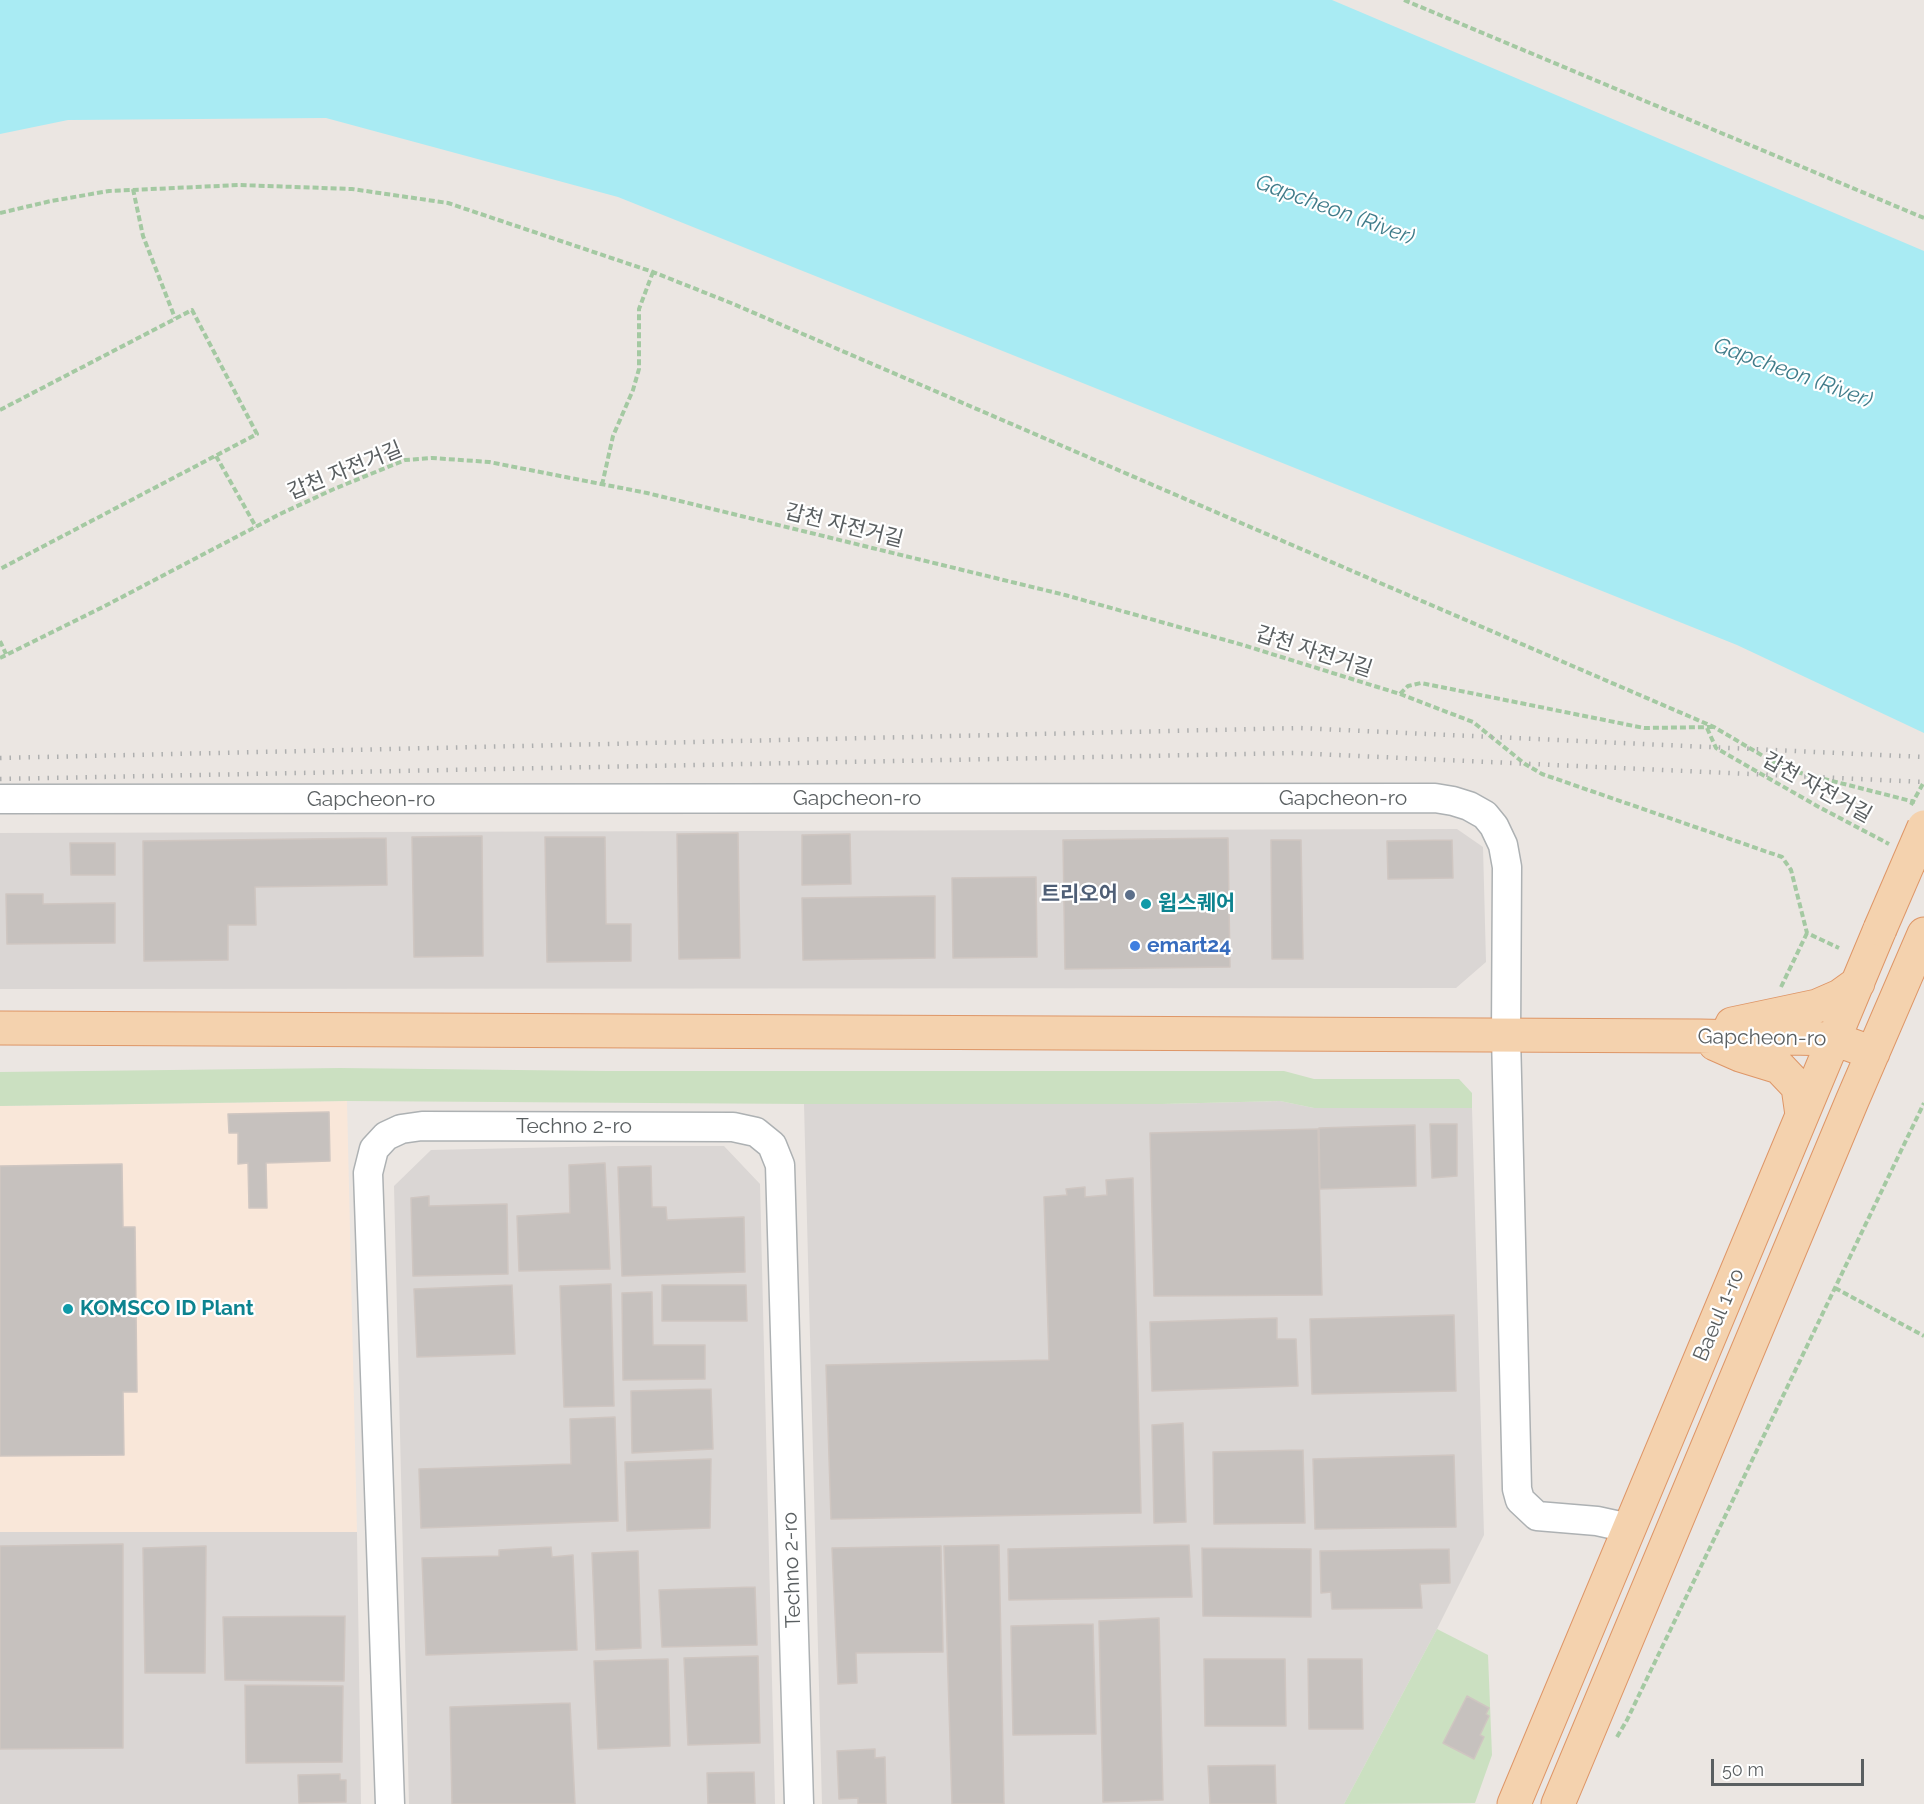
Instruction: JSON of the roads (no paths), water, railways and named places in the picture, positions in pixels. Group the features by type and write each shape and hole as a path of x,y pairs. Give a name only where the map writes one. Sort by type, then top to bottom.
{"main road":[{"name":"Baeul 1-ro","path":"1514,1804 1881,929 1921,815"},
{"name":"Baeul 1-ro","path":"1558,1804 1921,942"},
{"path":"1700,1036 1739,1021 1817,1006 1840,996 1858,983"},
{"name":"Gapcheon-ro","path":"0,1028 1700,1036 1834,1039 1873,1053"},
{"path":"1700,1036 1740,1055 1779,1067 1798,1087 1802,1115"}],"street":[{"name":"Gapcheon-ro","path":"0,799 1435,798 1453,801 1485,815 1494,826 1503,845 1507,867 1506,1036"},
{"path":"1506,1036 1517,1489 1520,1500 1537,1516 1597,1521 1629,1528"},
{"name":"Techno 2-ro","path":"390,1804 368,1173 374,1149 386,1136 401,1129 422,1126 733,1127 756,1132 772,1145 780,1165 799,1804"}],"water":[{"name":"Gapcheon (River)","path":"0,0 1332,0 1924,251 1924,733 1737,645 618,197 326,118 68,120 0,134"}],"railway":[{"path":"0,758 1299,728 1924,757"},
{"path":"0,779 1294,753 1924,782"}],"place":[{"name":"트리오어","path":"1130,895"},
{"name":"윕스퀘어","path":"1146,904"},
{"name":"emart24","path":"1135,946"},
{"name":"KOMSCO ID Plant","path":"68,1309"}]}
